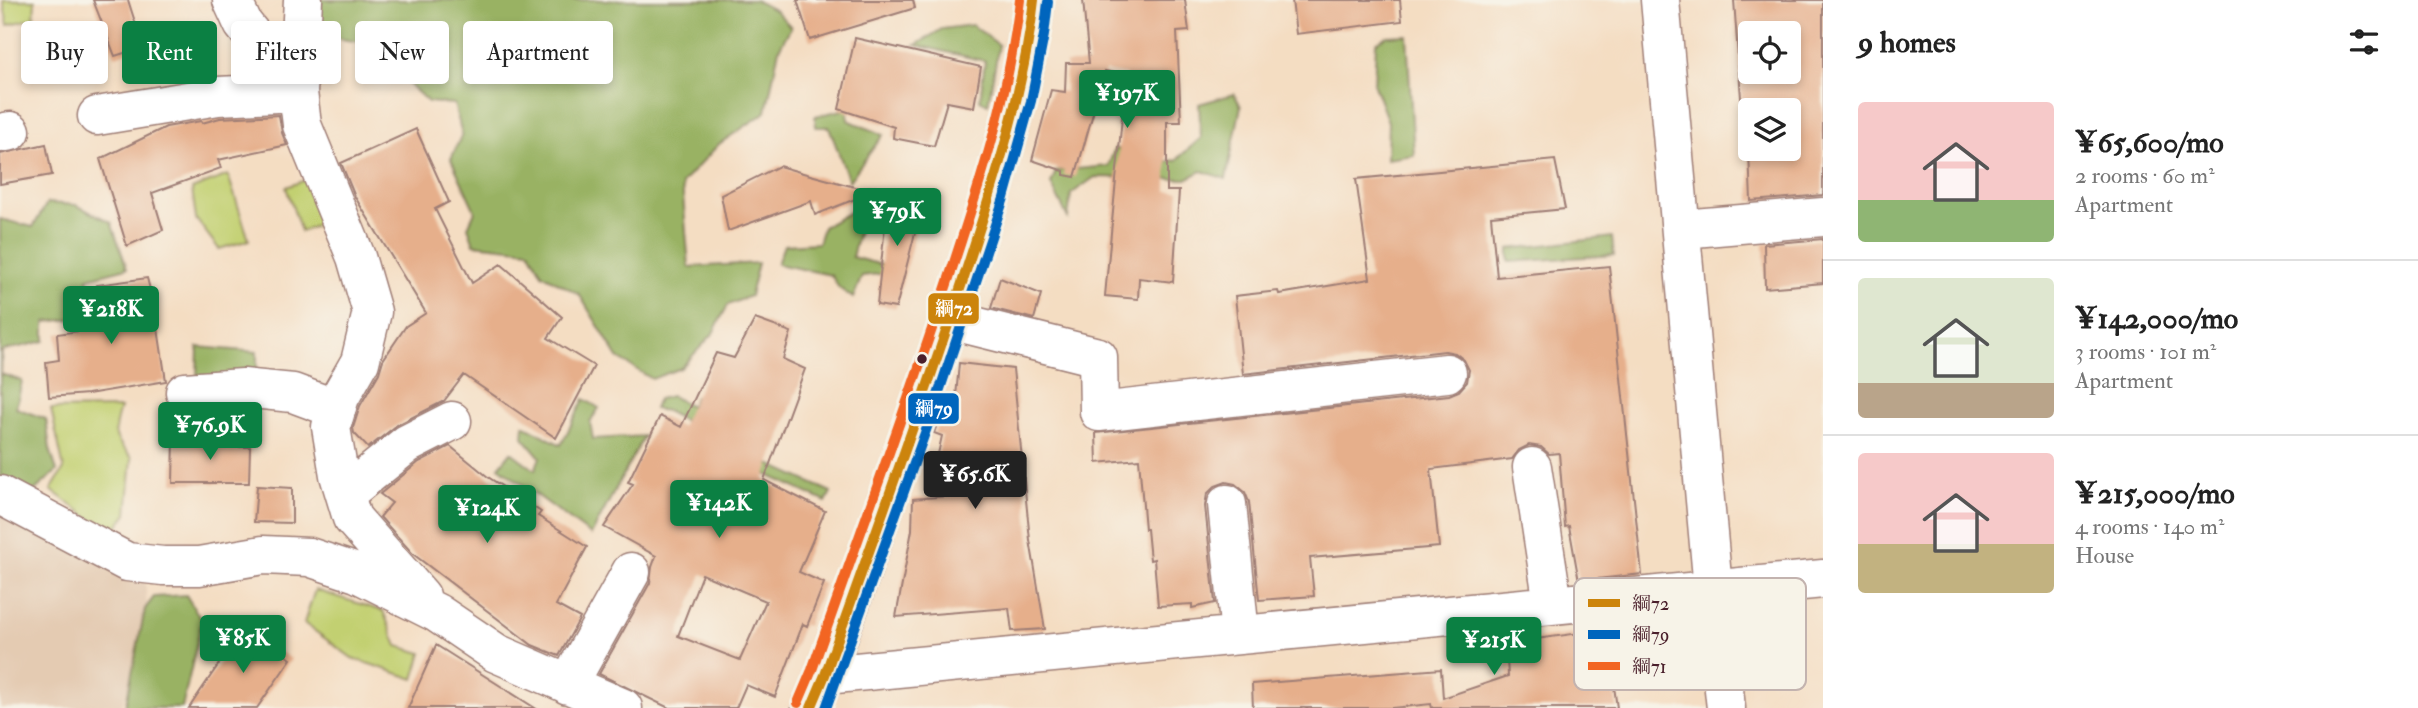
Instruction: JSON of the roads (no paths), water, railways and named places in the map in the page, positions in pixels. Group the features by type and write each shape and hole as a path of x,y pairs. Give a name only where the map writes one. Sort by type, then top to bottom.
{"street":[{"path":"232,0 243,24 298,92"},
{"path":"303,0 298,92 302,125 356,257 372,312 360,362 336,409 331,427 345,494 352,518 437,613"},
{"path":"1034,0 1031,36 1006,143 950,320 818,692 1240,635 1574,602"},
{"path":"1660,0 1712,578"},
{"path":"97,116 218,96 298,92"},
{"path":"1682,229 1823,217"},
{"path":"950,320 1098,357 1099,412 1447,373"},
{"path":"185,392 243,388 293,393 336,409"},
{"path":"345,494 407,444 452,421"},
{"path":"1532,467 1553,604"},
{"path":"0,495 127,562 199,566 263,555 309,557 357,573 437,613 496,653 623,708"},
{"path":"1227,504 1240,635"},
{"path":"568,685 631,572"},
{"path":"1724,690 1726,708"}]}
